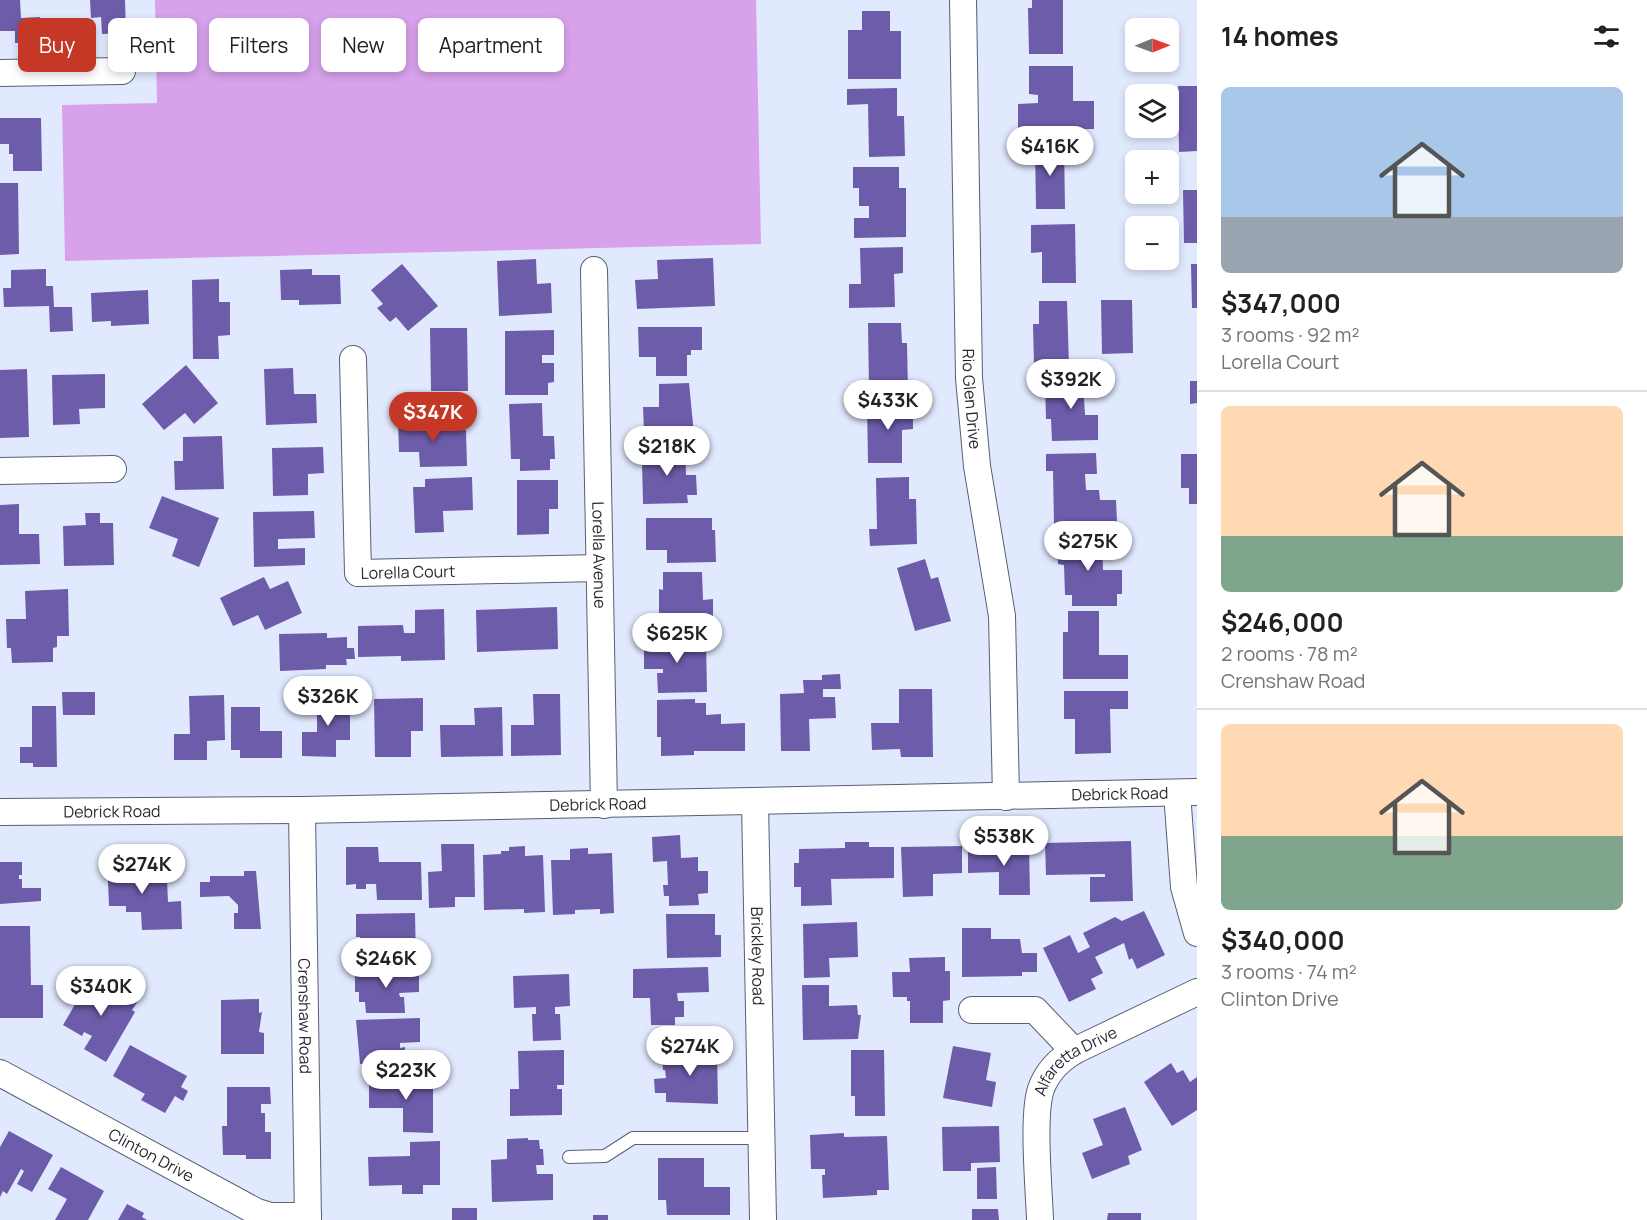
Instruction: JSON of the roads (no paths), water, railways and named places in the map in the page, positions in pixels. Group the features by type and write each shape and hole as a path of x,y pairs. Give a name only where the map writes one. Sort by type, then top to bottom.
{"street":[{"name":"Rio Glen Drive","path":"963,0 969,378 977,466 1002,616 1006,797"},
{"path":"0,73 108,71"},
{"name":"Lorella Avenue","path":"594,270 604,805"},
{"name":"Lorella Court","path":"353,359 358,573 599,568"},
{"path":"0,471 113,469"},
{"name":"Debrick Road","path":"0,812 604,805 1187,792"},
{"path":"1187,792 1184,887 1197,933"},
{"name":"Brickley Road","path":"755,801 763,1220"},
{"name":"Crenshaw Road","path":"302,810 308,1218"},
{"name":"Alfaretta Drive","path":"1040,1220 1039,1098 1048,1075 1059,1061 1074,1051 1197,992"},
{"path":"972,1010 1035,1010 1074,1051"},
{"name":"Clinton Drive","path":"0,1073 257,1212 270,1216 308,1218"}],"lane":[{"path":"569,1157 605,1156 637,1138 761,1138"}]}
